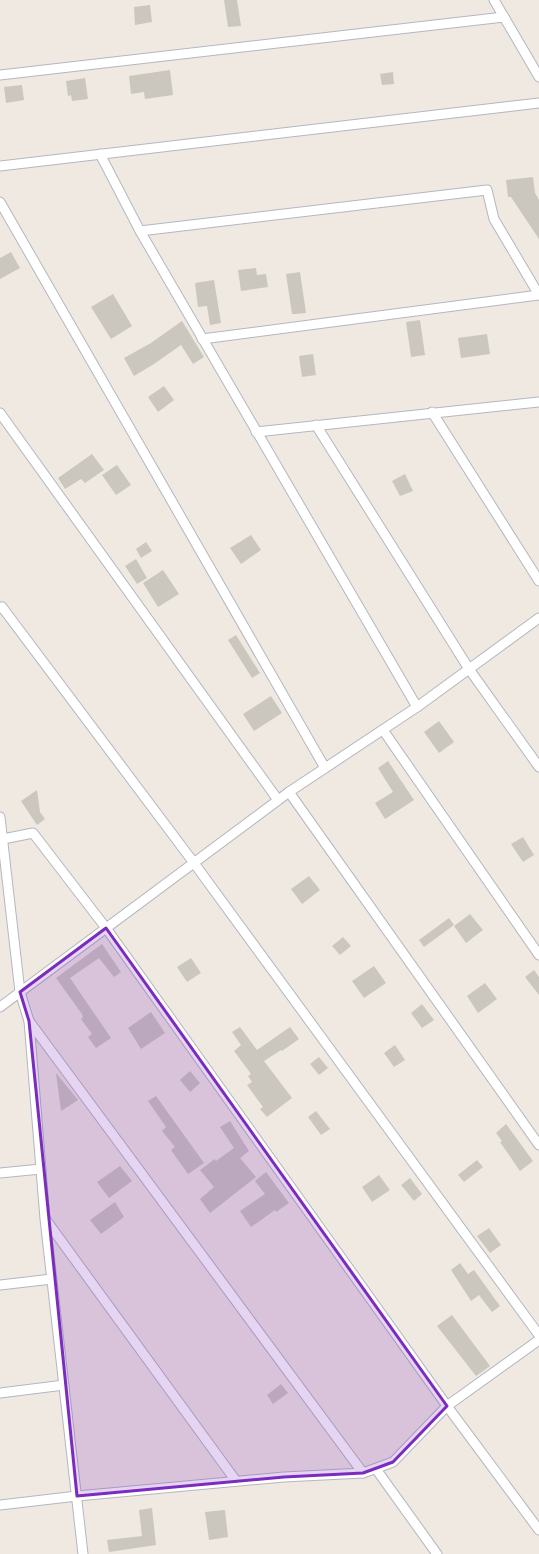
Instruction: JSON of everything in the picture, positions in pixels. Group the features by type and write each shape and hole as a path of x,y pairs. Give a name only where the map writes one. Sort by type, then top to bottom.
{"street":[{"path":"494,0 539,77"},
{"path":"0,75 504,17"},
{"path":"0,166 539,103"},
{"path":"100,154 140,231 417,707"},
{"path":"140,231 487,190 494,219 539,295 202,338"},
{"path":"0,202 325,768"},
{"path":"256,432 432,412 539,402"},
{"path":"432,412 539,581"},
{"path":"0,413 278,800"},
{"path":"316,425 468,669 539,767"},
{"path":"0,608 2,607 194,863 539,1335"},
{"path":"0,1007 289,792 417,707 539,618"},
{"path":"383,730 539,955"},
{"path":"289,792 539,1145"},
{"path":"0,816 20,992 29,1022 45,1219 83,1554"},
{"path":"2,839 33,833 106,928 447,1406 539,1530"},
{"path":"29,1022 364,1474"},
{"path":"0,1173 41,1168"},
{"path":"45,1219 236,1481"},
{"path":"0,1285 52,1279"},
{"path":"0,1505 236,1481 284,1477 364,1474 393,1462 447,1406 539,1340"},
{"path":"0,1394 64,1385"},
{"path":"376,1469 437,1554"}],"highlighted area":[{"path":"106,928 447,1406 393,1462 363,1473 284,1477 77,1496 29,1021 20,992"}],"building":[{"path":"224,0 237,0 241,26 228,27"},
{"path":"150,5 152,22 135,25 134,7"},
{"path":"170,70 173,95 145,99 144,92 131,94 129,76"},
{"path":"393,72 394,84 382,85 380,74"},
{"path":"85,78 88,99 72,101 71,95 68,96 66,81"},
{"path":"22,85 24,100 6,103 4,87"},
{"path":"533,177 535,193 539,200 539,239 511,197 508,197 506,180"},
{"path":"11,252 20,268 0,279 0,258"},
{"path":"256,268 257,275 266,274 268,287 241,291 238,270"},
{"path":"300,272 306,313 292,314 286,274"},
{"path":"214,280 221,323 210,325 207,306 198,307 195,283"},
{"path":"113,294 132,326 111,339 91,307"},
{"path":"420,320 425,355 411,357 406,322"},
{"path":"182,321 204,357 193,364 181,345 134,376 124,358 151,343"},
{"path":"487,334 490,354 461,358 458,338"},
{"path":"313,354 316,375 302,377 299,356"},
{"path":"164,386 174,400 158,412 148,397"},
{"path":"92,454 104,470 85,483 81,479 65,489 58,478"},
{"path":"117,465 131,485 116,495 102,475"},
{"path":"405,474 413,491 400,496 392,481"},
{"path":"251,535 261,550 241,564 230,548"},
{"path":"146,542 152,551 141,558 136,549"},
{"path":"136,559 147,578 137,584 125,566"},
{"path":"163,570 179,594 158,607 143,583"},
{"path":"236,635 260,673 252,678 228,640"},
{"path":"271,696 282,713 254,731 243,714"},
{"path":"439,721 454,742 439,753 424,732"},
{"path":"388,761 414,800 385,819 375,803 393,792 378,768"},
{"path":"37,790 40,812 45,819 37,825 21,801"},
{"path":"523,837 534,855 523,862 511,844"},
{"path":"309,876 320,890 302,904 291,889"},
{"path":"470,914 483,930 466,943 454,926"},
{"path":"449,918 454,925 424,947 419,940"},
{"path":"343,937 351,946 340,955 332,946"},
{"path":"102,944 121,972 114,977 99,958 70,978 111,1038 96,1048 88,1037 92,1034 81,1019 83,1017 82,1014 56,978"},
{"path":"191,958 201,973 187,982 177,967"},
{"path":"374,966 386,983 364,998 352,981"},
{"path":"534,970 539,977 539,995 525,977"},
{"path":"485,983 497,999 478,1013 467,996"},
{"path":"422,1004 434,1020 422,1028 411,1013"},
{"path":"151,1012 165,1033 141,1049 128,1028"},
{"path":"240,1027 257,1050 290,1027 299,1039 264,1061 292,1098 267,1117 260,1109 263,1107 247,1085 252,1082 248,1076 251,1074 234,1051 241,1045 232,1032"},
{"path":"395,1045 405,1060 394,1067 384,1053"},
{"path":"319,1057 328,1068 319,1075 310,1064"},
{"path":"190,1071 200,1083 190,1092 180,1080"},
{"path":"56,1073 78,1100 61,1111"},
{"path":"156,1096 204,1163 188,1174 171,1150 175,1147 162,1131 166,1127 148,1101"},
{"path":"316,1111 330,1129 321,1135 308,1117"},
{"path":"230,1121 249,1151 240,1158 256,1177 210,1213 200,1199 214,1187 200,1170 234,1148 220,1127"},
{"path":"506,1124 533,1161 520,1171 500,1142 502,1141 496,1133"},
{"path":"477,1160 483,1167 464,1182 458,1175"},
{"path":"120,1166 132,1181 109,1198 97,1182"},
{"path":"266,1172 289,1203 276,1212 275,1210 251,1227 240,1211 265,1194 255,1181"},
{"path":"379,1175 390,1190 372,1202 362,1187"},
{"path":"410,1178 422,1194 414,1201 401,1185"},
{"path":"115,1202 124,1217 101,1234 90,1220"},
{"path":"489,1228 501,1245 490,1253 477,1236"},
{"path":"460,1263 468,1274 474,1270 500,1306 492,1312 479,1295 471,1301 451,1270"},
{"path":"452,1315 490,1366 476,1376 437,1326"},
{"path":"281,1384 288,1393 273,1404 267,1395"},
{"path":"152,1508 156,1545 109,1552 107,1540 142,1536 139,1510"},
{"path":"225,1510 228,1537 209,1540 205,1512"}]}
